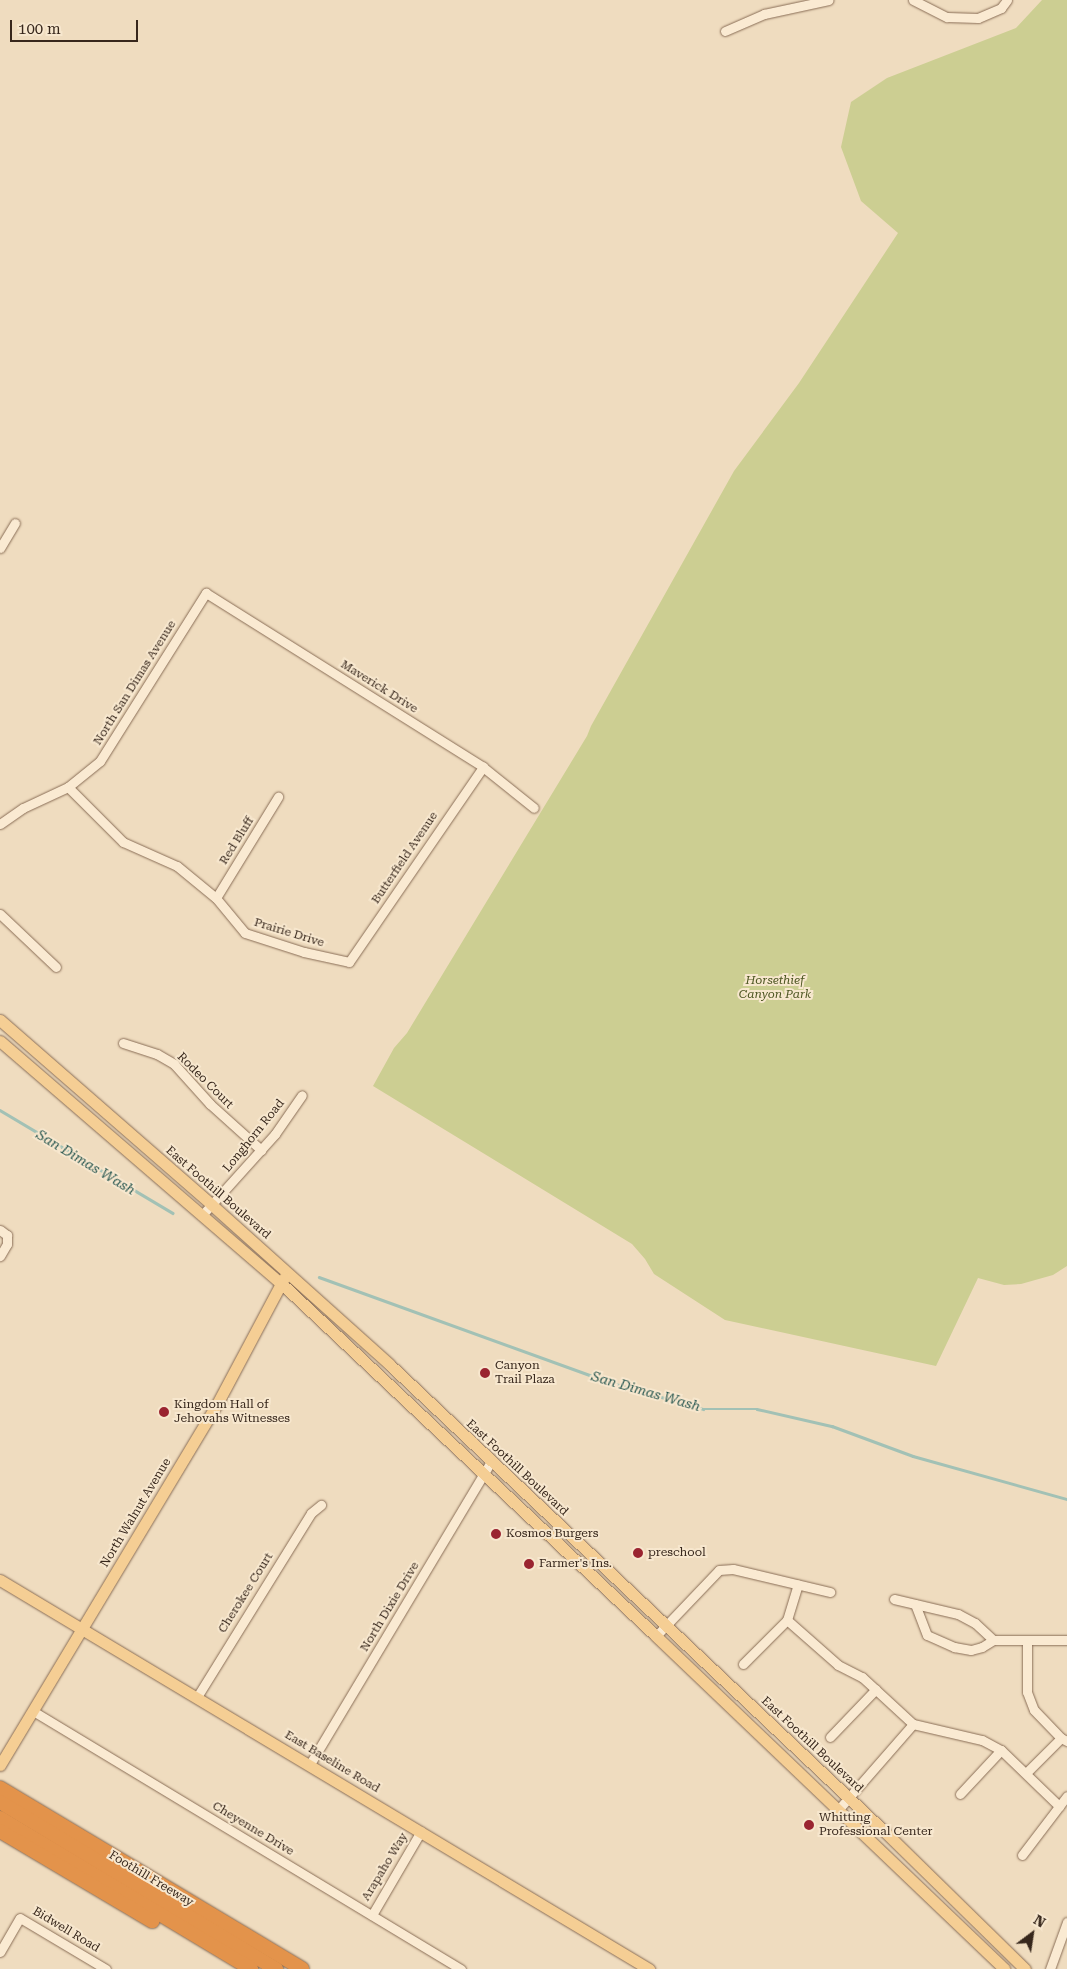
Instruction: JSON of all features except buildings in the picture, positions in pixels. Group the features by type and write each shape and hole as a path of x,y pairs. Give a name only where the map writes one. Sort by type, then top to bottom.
{"highway":[{"path":"3,1796 276,1969"},
{"name":"Foothill Freeway","path":"3,1796 302,1969"},
{"path":"0,1818 251,1969"},
{"path":"0,1831 233,1969"}],"main road":[{"name":"East Foothill Boulevard","path":"0,1020 212,1205 389,1364 849,1797 1025,1969"},
{"name":"East Foothill Boulevard","path":"0,1041 204,1214 282,1284 656,1636 1004,1969"},
{"name":"North Walnut Avenue","path":"0,1765 228,1386 282,1284 286,1271"},
{"name":"East Baseline Road","path":"0,1580 310,1764 649,1969"}],"street":[{"path":"725,31 764,14 829,0"},
{"path":"913,0 947,17 978,18 1001,8 1007,0"},
{"path":"0,548 15,523"},
{"name":"Maverick Drive","path":"206,593 483,767 534,808"},
{"name":"North San Dimas Avenue","path":"0,824 23,808 68,787 100,761 206,593"},
{"name":"Butterfield Avenue","path":"349,962 483,767"},
{"name":"Prairie Drive","path":"68,787 123,842 177,866 216,898 245,933 304,952 349,962"},
{"name":"Red Bluff","path":"216,898 278,797"},
{"path":"0,914 56,967"},
{"name":"Rodeo Court","path":"123,1043 157,1054 174,1064 210,1104 262,1150"},
{"name":"Longhorn Road","path":"204,1214 262,1150 302,1095"},
{"path":"0,1256 7,1244 3,1232"},
{"name":"North Dixie Drive","path":"310,1764 491,1462"},
{"name":"Cherokee Court","path":"197,1697 310,1513 321,1505"},
{"path":"656,1636 719,1570 733,1569 830,1592"},
{"path":"743,1664 787,1620 798,1585"},
{"path":"894,1600 958,1614 975,1623 993,1640"},
{"path":"915,1604 927,1635 954,1647 971,1650 993,1640 1067,1640"},
{"path":"787,1620 838,1665 862,1677 912,1724 982,1740 1001,1750 1059,1806"},
{"path":"1026,1773 1064,1740 1034,1710 1027,1692 1027,1641"},
{"path":"830,1737 876,1689"},
{"name":"Cheyenne Drive","path":"33,1710 461,1969"},
{"path":"838,1810 912,1724"},
{"path":"960,1794 1001,1750"},
{"path":"1022,1855 1067,1796"},
{"name":"Arapaho Way","path":"372,1915 421,1831"},
{"name":"Bidwell Road","path":"0,1952 20,1918 106,1969"},
{"path":"1050,1969 1067,1922"}],"green space":[{"name":"Horsethief Canyon Park","path":"1042,0 1067,0 1067,1266 1053,1275 1021,1284 1004,1285 978,1278 936,1366 725,1320 654,1274 645,1259 632,1244 373,1086 394,1048 407,1033 587,736 734,471 799,383 898,233 861,201 841,147 851,102 887,78 1016,28"}],"waterway":[{"name":"San Dimas Wash","path":"0,1110 173,1213"},
{"name":"San Dimas Wash","path":"319,1277 609,1382 703,1409 757,1409 832,1426 913,1456 1067,1499"}],"place":[{"name":"Canyon Trail Plaza","path":"485,1373"},
{"name":"Kingdom Hall of Jehovahs Witnesses","path":"164,1412"},
{"name":"Kosmos Burgers","path":"496,1534"},
{"name":"preschool","path":"638,1553"},
{"name":"Farmer's Ins.","path":"529,1564"},
{"name":"Whitting Professional Center","path":"809,1825"}]}
